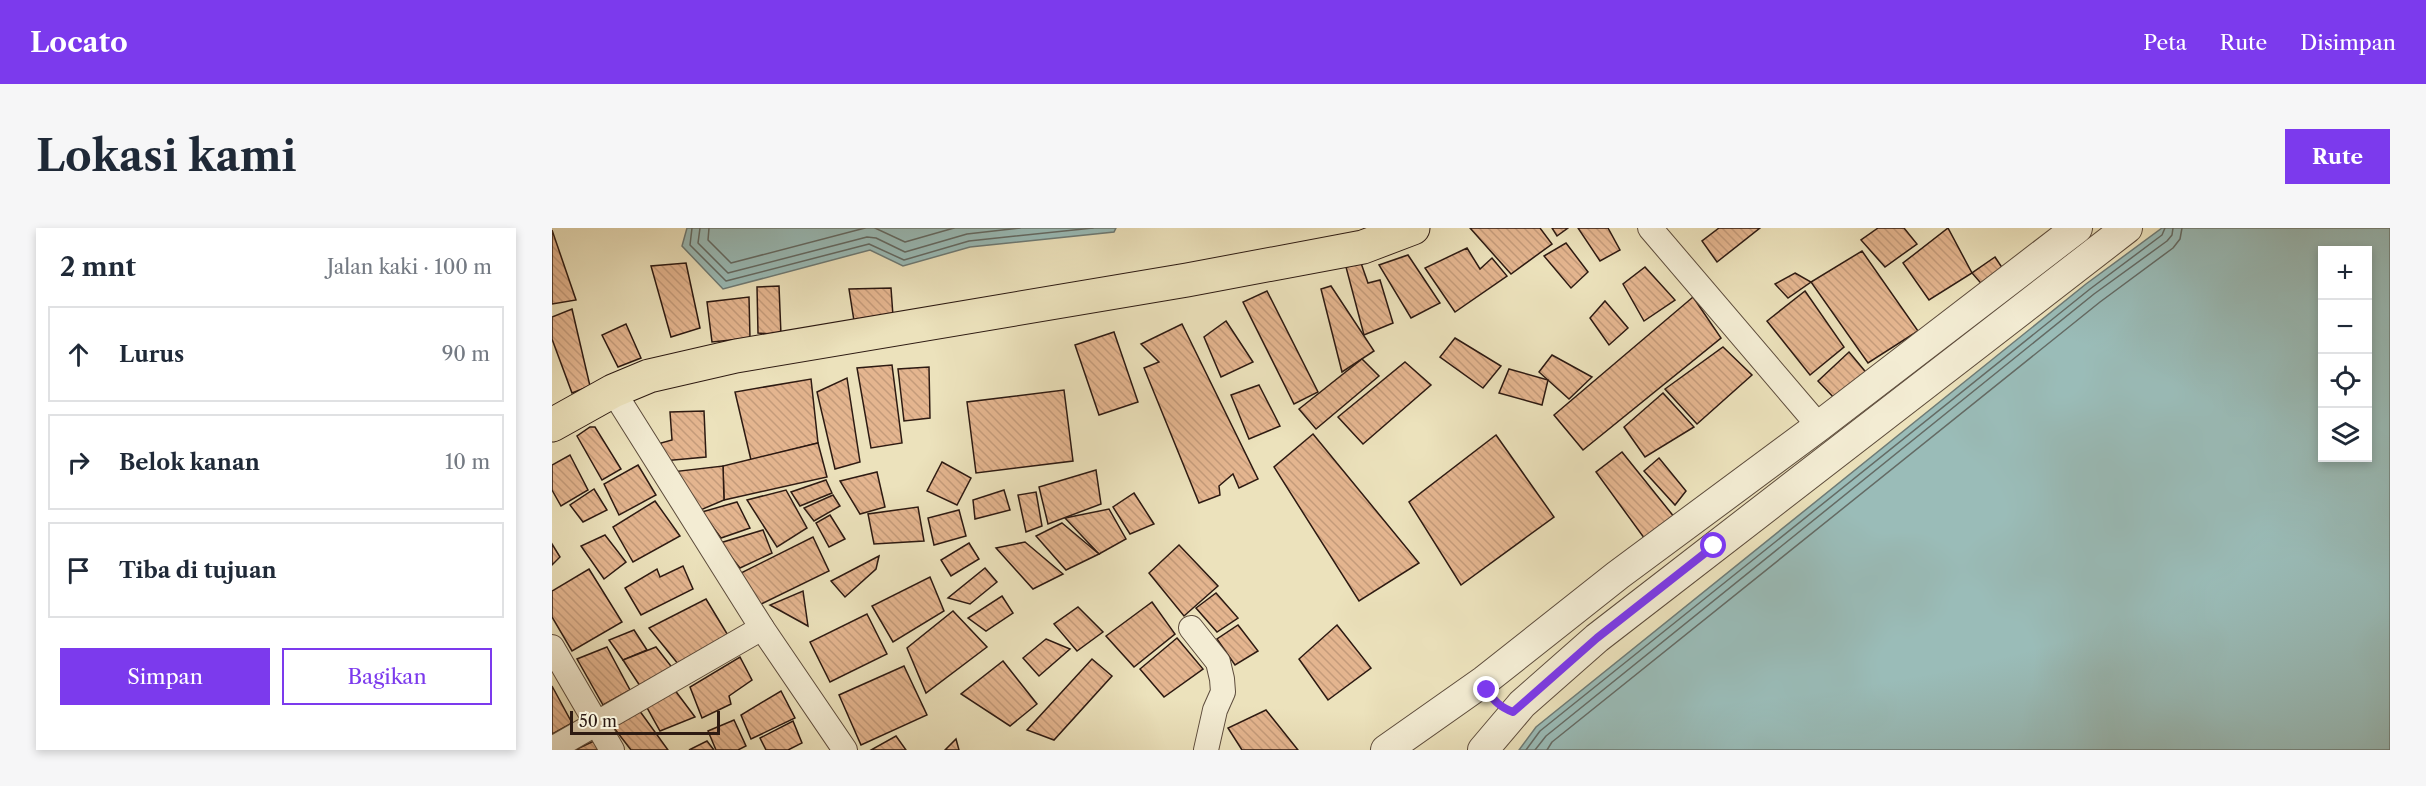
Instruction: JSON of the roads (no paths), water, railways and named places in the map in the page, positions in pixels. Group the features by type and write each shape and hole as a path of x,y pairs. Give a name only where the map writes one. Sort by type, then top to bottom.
{"highway":[{"path":"552,425 614,391 649,376 735,356 1187,280 1363,247 1413,228"}],"street":[{"path":"1650,228 1819,426"},
{"path":"1386,750 1484,681 1618,575 1819,426 2078,228"},
{"path":"1484,750 1513,712 1597,638 2127,228"},
{"path":"2019,273 2039,295"},
{"path":"614,391 762,628 845,750"},
{"path":"552,749 762,628"},
{"path":"1191,628 1218,662 1222,679 1223,692 1215,710 1206,750"},
{"path":"552,647 612,750"},
{"path":"1484,681 1493,699 1502,708 1513,712"}],"water":[{"path":"687,228 1116,228 1114,232 970,247 903,266 870,250 723,289 682,246"},
{"path":"2162,228 2390,228 2390,750 1519,750 1536,727 2086,284"}]}
